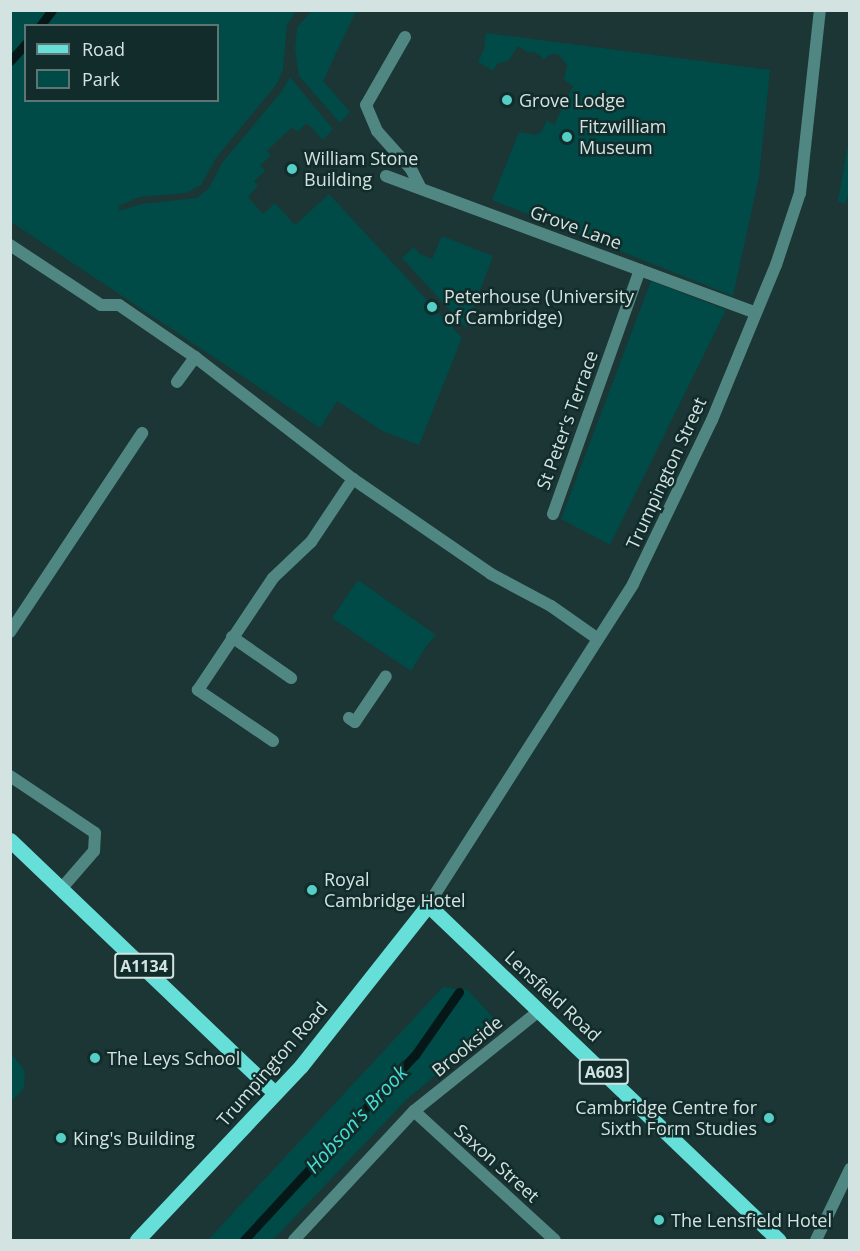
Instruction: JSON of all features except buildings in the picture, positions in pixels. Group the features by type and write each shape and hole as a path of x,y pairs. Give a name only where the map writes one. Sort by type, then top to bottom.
{"main road":[{"name":"A1134","path":"10,840 275,1093"},
{"name":"Lensfield Road","path":"428,905 779,1240"},
{"name":"Trumpington Road","path":"137,1240 301,1066 428,905"}],"street":[{"name":"Trumpington Street","path":"428,905 633,584 712,420 754,312 776,265 800,194 820,10"},
{"path":"405,37 366,105 377,130 411,169 421,189"},
{"name":"Grove Lane","path":"386,176 754,312"},
{"path":"10,245 101,305 119,305 195,357 353,479 491,574 551,606 598,639"},
{"name":"St Peter's Terrace","path":"553,514 640,270"},
{"path":"177,382 195,357"},
{"path":"10,632 142,433"},
{"path":"273,741 198,690 273,578 311,542 353,479"},
{"path":"232,637 291,678"},
{"path":"349,718 355,722 386,676"},
{"path":"10,777 95,833 94,851 62,888"},
{"name":"Brookside","path":"294,1240 414,1111 540,1010"},
{"name":"Saxon Street","path":"414,1111 555,1240"},
{"path":"816,1240 849,1169"}],"green space":[{"path":"10,11 296,11 287,25 283,70 276,85 216,158 201,185 186,193 139,197 119,206 119,211 141,204 197,198 209,188 222,163 282,91 290,77 333,129 323,140 307,123 297,132 292,127 267,151 271,156 260,165 265,171 254,181 258,186 248,197 263,214 275,203 295,225 329,194 462,338 419,445 384,432 337,401 320,428 11,222"},
{"path":"311,11 356,11 323,81 350,112 340,123 299,76 295,49 297,28"},
{"path":"486,33 770,70 759,177 733,296 492,200 519,132 536,135 542,131 547,120 554,125 573,86 564,80 567,65 558,54 551,54 543,60 541,56 532,51 531,54 518,46 509,60 497,64 493,71 478,62 484,49"},
{"path":"849,139 849,192 845,204 838,201"},
{"path":"442,236 493,256 466,328 402,258 414,247 420,254 432,259"},
{"path":"651,281 726,310 610,545 561,519"},
{"path":"358,580 436,635 411,671 332,618"},
{"path":"443,987 468,990 498,1023 406,1100 273,1240 208,1240"},
{"path":"10,1052 25,1071 24,1088 11,1102"}],"waterway":[{"path":"42,24 52,10"},
{"path":"10,61 24,45"},
{"name":"Hobson's Brook","path":"244,1240 415,1055 459,992"}],"place":[{"name":"Grove Lodge","path":"507,100"},
{"name":"Fitzwilliam Museum","path":"567,137"},
{"name":"William Stone Building","path":"292,169"},
{"name":"Peterhouse (University of Cambridge)","path":"432,307"},
{"name":"Royal Cambridge Hotel","path":"312,890"},
{"name":"The Leys School","path":"95,1058"},
{"name":"Cambridge Centre for Sixth Form Studies","path":"769,1118"},
{"name":"King's Building","path":"61,1138"},
{"name":"The Lensfield Hotel","path":"659,1220"}]}
